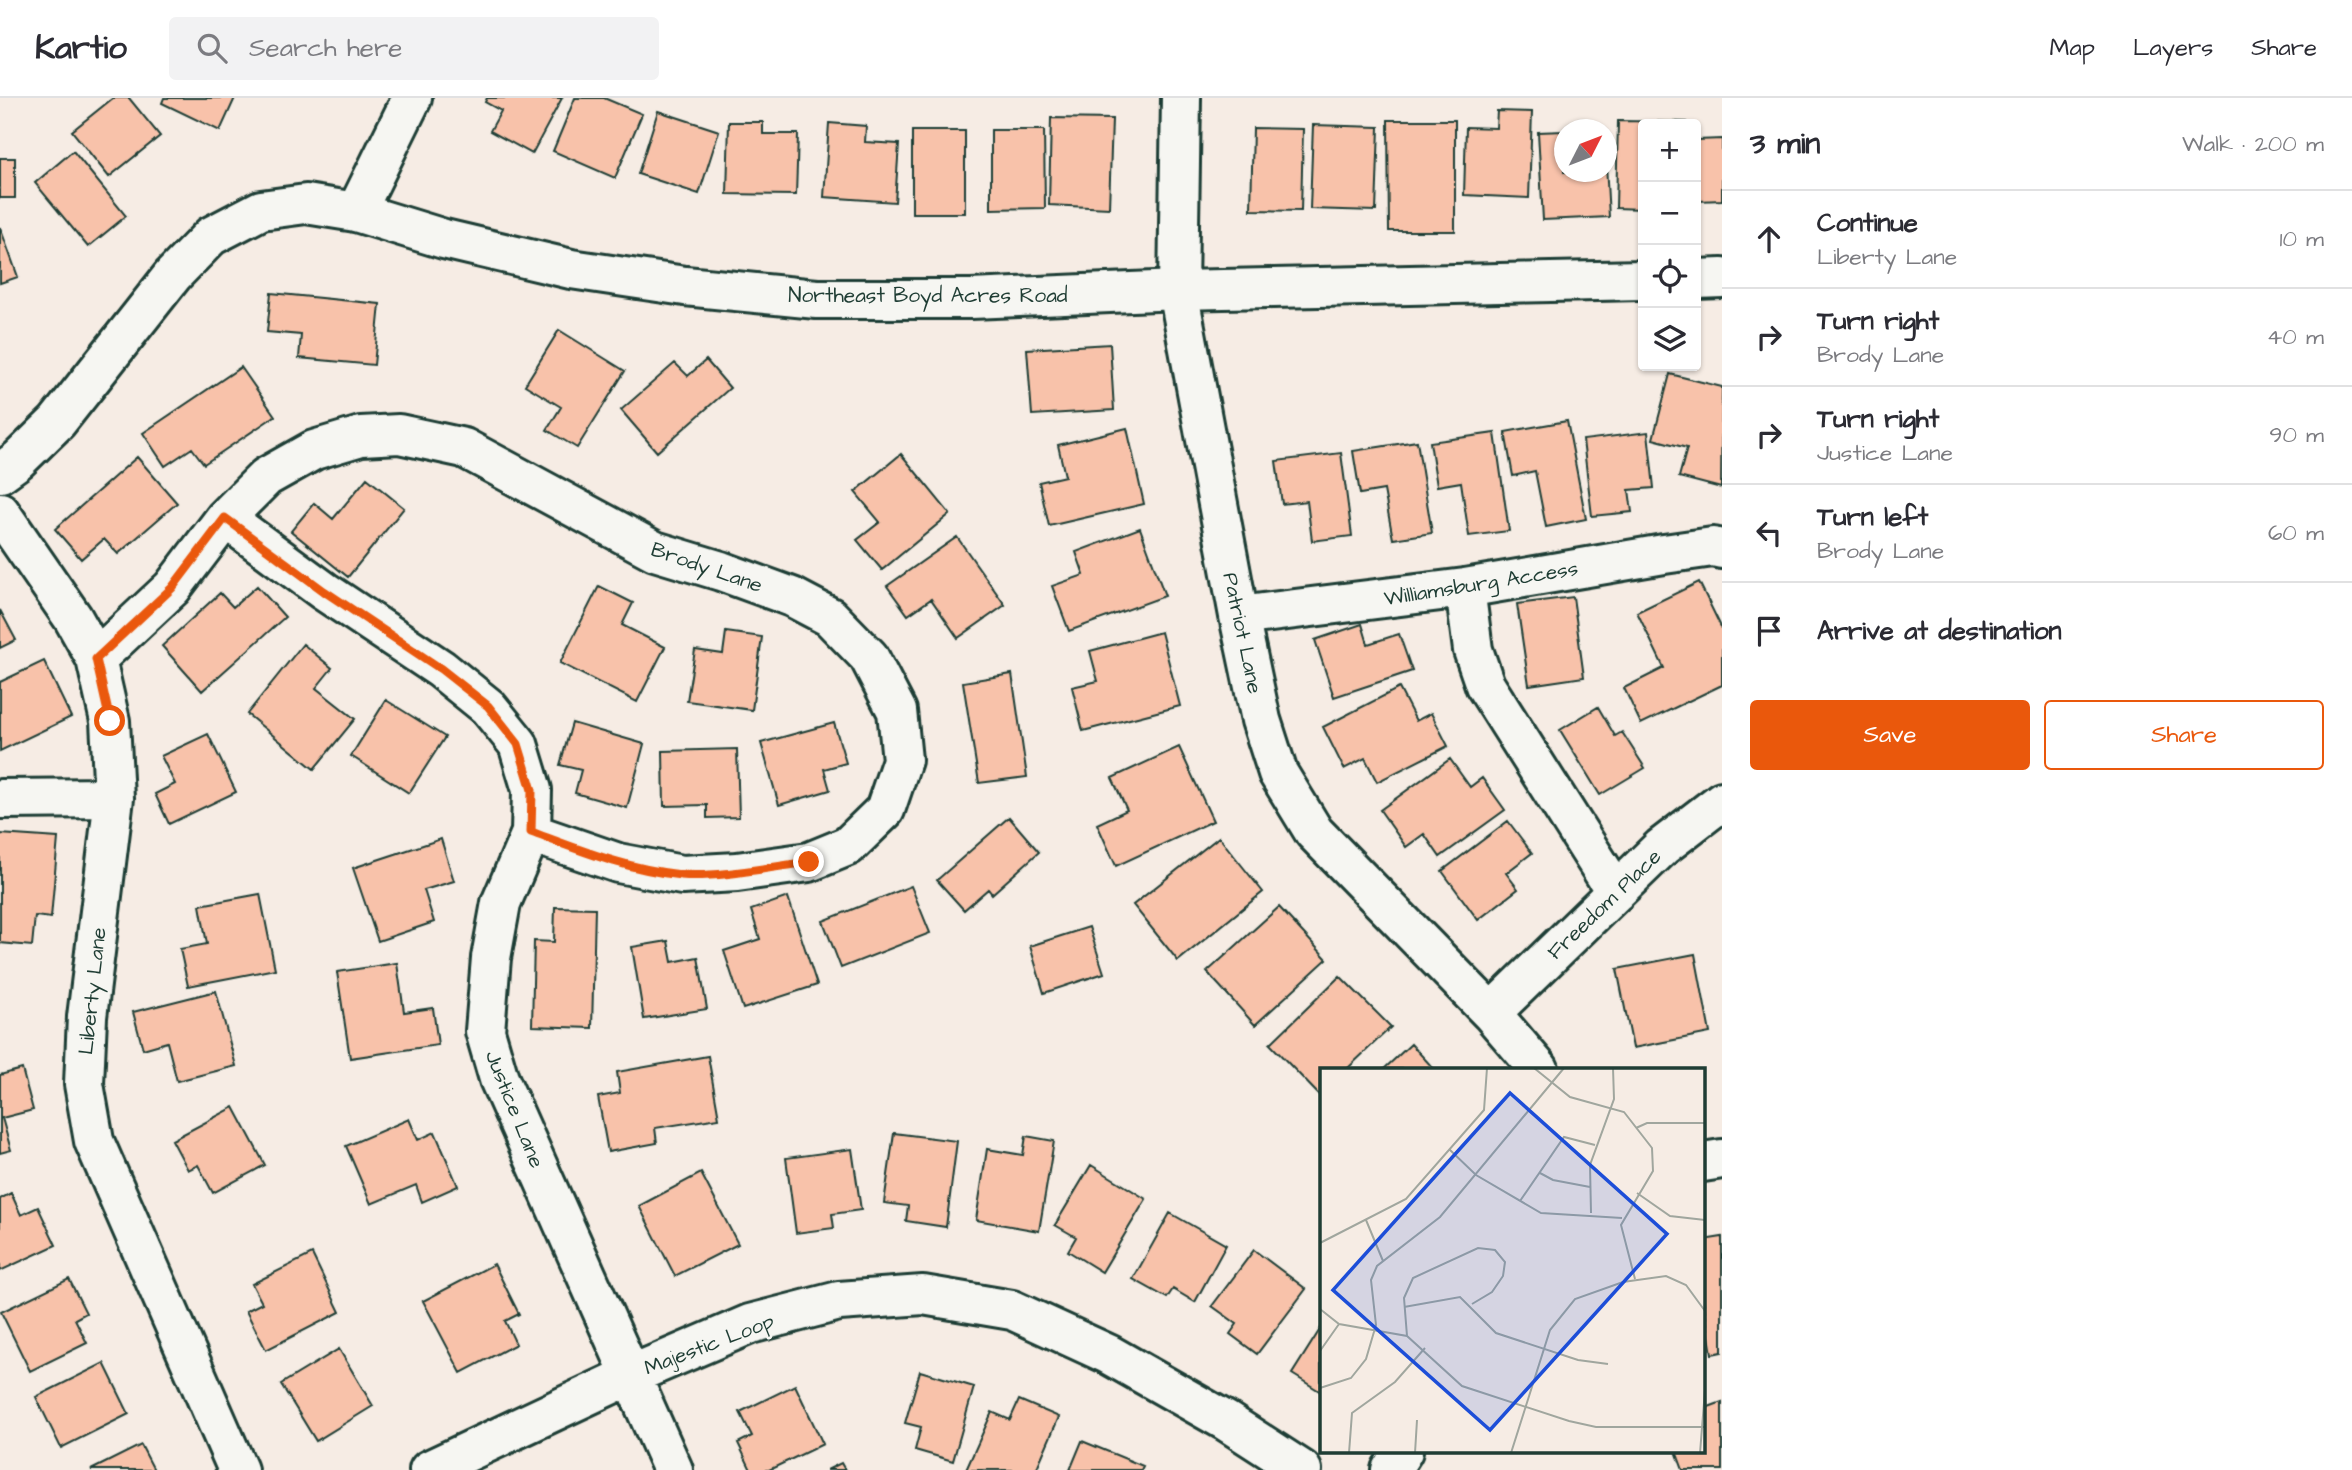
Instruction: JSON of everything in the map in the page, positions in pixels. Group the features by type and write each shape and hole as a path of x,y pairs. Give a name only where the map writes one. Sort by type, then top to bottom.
{"street":[{"path":"356,212 412,98"},
{"name":"Patriot Lane","path":"1181,98 1178,290 1239,616 1261,720 1278,773 1314,832 1491,1013 1538,1068"},
{"name":"Northeast Boyd Acres Road","path":"0,472 19,460 57,422 173,275 211,236 261,210 306,204 356,212 444,239 571,269 685,286 803,298 971,299 1178,290 1638,280"},
{"path":"1701,279 1722,278"},
{"name":"Brody Lane","path":"96,659 172,588 225,518 266,477 314,450 361,436 399,434 464,448 655,551 722,571 792,597 830,617 869,657 897,711 902,760 885,810 849,846 809,862 737,872 682,875 618,863 531,832"},
{"name":"Liberty Lane","path":"0,512 73,618 96,659 110,721 114,799 87,1017 84,1084 94,1141 237,1470"},
{"name":"Justice Lane","path":"225,518 324,591 441,669 488,706 518,744 532,790 531,832 501,903 491,958 485,1031 499,1079 673,1470"},
{"name":"Williamsburg Access","path":"1239,616 1465,588 1664,554 1713,547 1722,549"},
{"path":"1465,588 1473,650 1485,685 1616,892"},
{"path":"0,799 114,799"},
{"name":"Freedom Place","path":"1491,1013 1662,847 1722,801"},
{"path":"1704,1162 1722,1159"},
{"name":"Majestic Loop","path":"429,1470 631,1375 750,1324 839,1301 923,1295 1012,1310 1108,1354 1226,1421 1302,1470"},
{"path":"1391,1470 1402,1452"}],"building":[{"path":"113,98 129,98 160,136 109,177 72,131"},
{"path":"164,98 235,98 220,131 162,103"},
{"path":"487,98 562,98 532,154 490,131 501,111 485,102"},
{"path":"575,98 604,98 642,114 615,178 553,151"},
{"path":"658,111 719,131 699,194 638,174"},
{"path":"1497,111 1532,112 1529,198 1464,195 1466,127 1496,128"},
{"path":"1051,118 1112,119 1109,208 1049,205"},
{"path":"1388,120 1455,120 1455,231 1389,231"},
{"path":"1618,121 1638,121 1638,209 1616,208"},
{"path":"729,122 763,122 763,134 798,134 796,195 727,194"},
{"path":"829,123 866,126 865,142 899,144 895,202 824,197"},
{"path":"1313,125 1379,127 1376,211 1310,209"},
{"path":"1253,128 1303,129 1301,211 1251,210"},
{"path":"991,130 1044,130 1045,208 991,209"},
{"path":"912,131 965,131 965,213 912,213"},
{"path":"1554,131 1554,182 1607,182 1609,217 1543,220 1538,132"},
{"path":"1722,139 1722,200 1701,201 1701,140"},
{"path":"73,151 126,216 88,247 35,183"},
{"path":"0,158 15,158 15,198 0,198"},
{"path":"0,227 18,277 0,283"},
{"path":"271,293 380,304 374,365 299,358 301,335 267,332"},
{"path":"559,330 625,371 577,448 547,430 561,407 525,385"},
{"path":"1110,344 1114,410 1032,415 1027,349"},
{"path":"706,360 730,388 657,452 621,410 675,363 688,376"},
{"path":"241,367 275,416 204,464 192,448 165,466 143,433"},
{"path":"1670,374 1722,387 1721,488 1679,477 1687,448 1653,439"},
{"path":"1567,421 1586,519 1546,527 1535,471 1513,476 1505,432"},
{"path":"1127,428 1144,504 1049,526 1039,482 1065,476 1058,445"},
{"path":"1648,432 1654,488 1629,490 1632,512 1592,516 1583,440"},
{"path":"1495,433 1509,531 1469,536 1461,482 1437,486 1430,442"},
{"path":"1417,441 1432,533 1393,539 1384,490 1360,494 1353,451"},
{"path":"1341,453 1352,536 1312,541 1307,501 1282,504 1276,461"},
{"path":"901,454 950,514 882,570 857,540 880,522 855,492"},
{"path":"137,457 177,503 118,554 104,539 81,559 55,529"},
{"path":"367,478 404,508 348,577 291,531 314,503 333,519"},
{"path":"1140,528 1165,596 1069,631 1052,586 1084,575 1076,552"},
{"path":"957,537 1005,605 958,638 931,599 908,615 887,586"},
{"path":"1699,582 1722,629 1722,685 1641,724 1624,688 1664,668 1637,612"},
{"path":"257,586 285,617 202,691 162,646 220,593 233,607"},
{"path":"599,586 633,603 622,625 665,647 637,702 560,663"},
{"path":"1573,597 1584,677 1529,685 1517,604"},
{"path":"0,610 16,640 0,648"},
{"path":"1362,624 1368,644 1399,634 1412,671 1334,697 1315,640"},
{"path":"726,632 762,637 752,710 687,701 695,650 723,654"},
{"path":"1161,632 1180,706 1083,731 1072,687 1098,681 1090,651"},
{"path":"303,644 332,668 316,688 355,719 314,769 247,714"},
{"path":"44,661 71,717 0,751 0,682"},
{"path":"1012,674 1027,777 979,783 963,682"},
{"path":"1399,688 1416,721 1431,713 1448,746 1377,782 1365,758 1344,769 1323,727"},
{"path":"386,700 445,737 409,793 351,756"},
{"path":"1598,707 1615,736 1622,732 1645,768 1600,795 1560,730"},
{"path":"572,723 644,744 627,808 575,793 581,770 560,765"},
{"path":"834,723 846,763 824,769 830,790 779,805 761,743"},
{"path":"208,734 236,792 169,824 155,794 175,784 161,756"},
{"path":"1179,747 1213,821 1116,866 1097,824 1127,810 1112,778"},
{"path":"737,749 739,817 707,818 707,805 664,806 663,751"},
{"path":"1450,759 1470,787 1482,778 1505,810 1440,857 1424,834 1406,847 1380,810"},
{"path":"1009,817 1039,852 992,894 988,889 964,910 937,880"},
{"path":"1508,821 1532,853 1506,873 1518,889 1478,920 1442,871"},
{"path":"0,834 58,838 51,918 35,916 32,946 0,943"},
{"path":"1219,837 1263,892 1178,961 1133,905"},
{"path":"441,839 454,881 424,890 434,922 378,941 353,868"},
{"path":"911,886 930,933 841,968 823,921"},
{"path":"260,894 275,969 188,986 180,949 207,944 200,905"},
{"path":"788,897 817,985 743,1009 724,951 760,939 751,910"},
{"path":"555,907 595,908 592,1028 532,1026 534,941 554,942"},
{"path":"1279,907 1327,959 1255,1025 1207,972"},
{"path":"1089,927 1104,973 1044,993 1030,946"},
{"path":"668,941 672,962 698,957 707,1009 644,1019 632,947"},
{"path":"1695,954 1710,1033 1633,1048 1617,969"},
{"path":"397,963 404,1012 433,1008 438,1045 350,1058 337,972"},
{"path":"1340,976 1391,1027 1348,1068 1320,1068 1320,1096 1270,1044"},
{"path":"216,991 236,1066 177,1081 167,1042 143,1049 133,1012"},
{"path":"1411,1044 1433,1068 1385,1068"},
{"path":"708,1056 719,1118 655,1128 657,1143 608,1152 598,1097 620,1093 617,1072"},
{"path":"22,1069 33,1110 2,1118 11,1150 0,1153 0,1075"},
{"path":"234,1107 265,1165 213,1193 198,1165 188,1170 172,1140"},
{"path":"409,1119 418,1140 435,1132 458,1186 422,1202 416,1185 371,1204 346,1146"},
{"path":"894,1133 957,1141 946,1227 906,1221 908,1206 884,1203"},
{"path":"1026,1136 1054,1141 1039,1231 976,1220 987,1149 1023,1155"},
{"path":"852,1149 861,1210 832,1214 834,1228 796,1233 786,1158"},
{"path":"1091,1165 1146,1199 1102,1272 1068,1251 1076,1237 1055,1225"},
{"path":"701,1173 738,1244 675,1276 639,1206"},
{"path":"11,1193 21,1215 38,1207 56,1245 0,1271 0,1199"},
{"path":"1170,1213 1226,1245 1195,1302 1173,1289 1167,1298 1133,1279"},
{"path":"1722,1237 1722,1352 1712,1354 1704,1306 1704,1240"},
{"path":"1254,1250 1306,1289 1257,1354 1230,1334 1237,1324 1212,1306"},
{"path":"312,1254 340,1312 266,1350 246,1311 262,1303 252,1284"},
{"path":"494,1264 519,1314 505,1321 516,1344 461,1373 423,1301"},
{"path":"69,1279 86,1313 75,1319 87,1343 30,1371 1,1312"},
{"path":"1320,1330 1320,1391 1292,1374"},
{"path":"339,1349 373,1406 316,1441 281,1384"},
{"path":"104,1363 129,1414 61,1448 36,1397"},
{"path":"920,1371 974,1387 953,1461 915,1450 921,1427 905,1423"},
{"path":"795,1385 823,1444 769,1470 751,1470 738,1443 752,1436 740,1412"},
{"path":"1019,1400 1059,1417 1036,1470 966,1470 992,1412 1010,1420"},
{"path":"1722,1402 1722,1470 1683,1470 1676,1452 1704,1452 1704,1409"},
{"path":"1082,1441 1143,1466 1141,1470 1070,1470"},
{"path":"141,1445 154,1470 91,1470"},
{"path":"841,1463 845,1470 827,1470"}],"route":[{"path":"110,721 96,659 172,588 225,518 324,591 441,669 488,706 518,744 532,790 531,832 618,863 682,875 737,872 809,862"}]}
